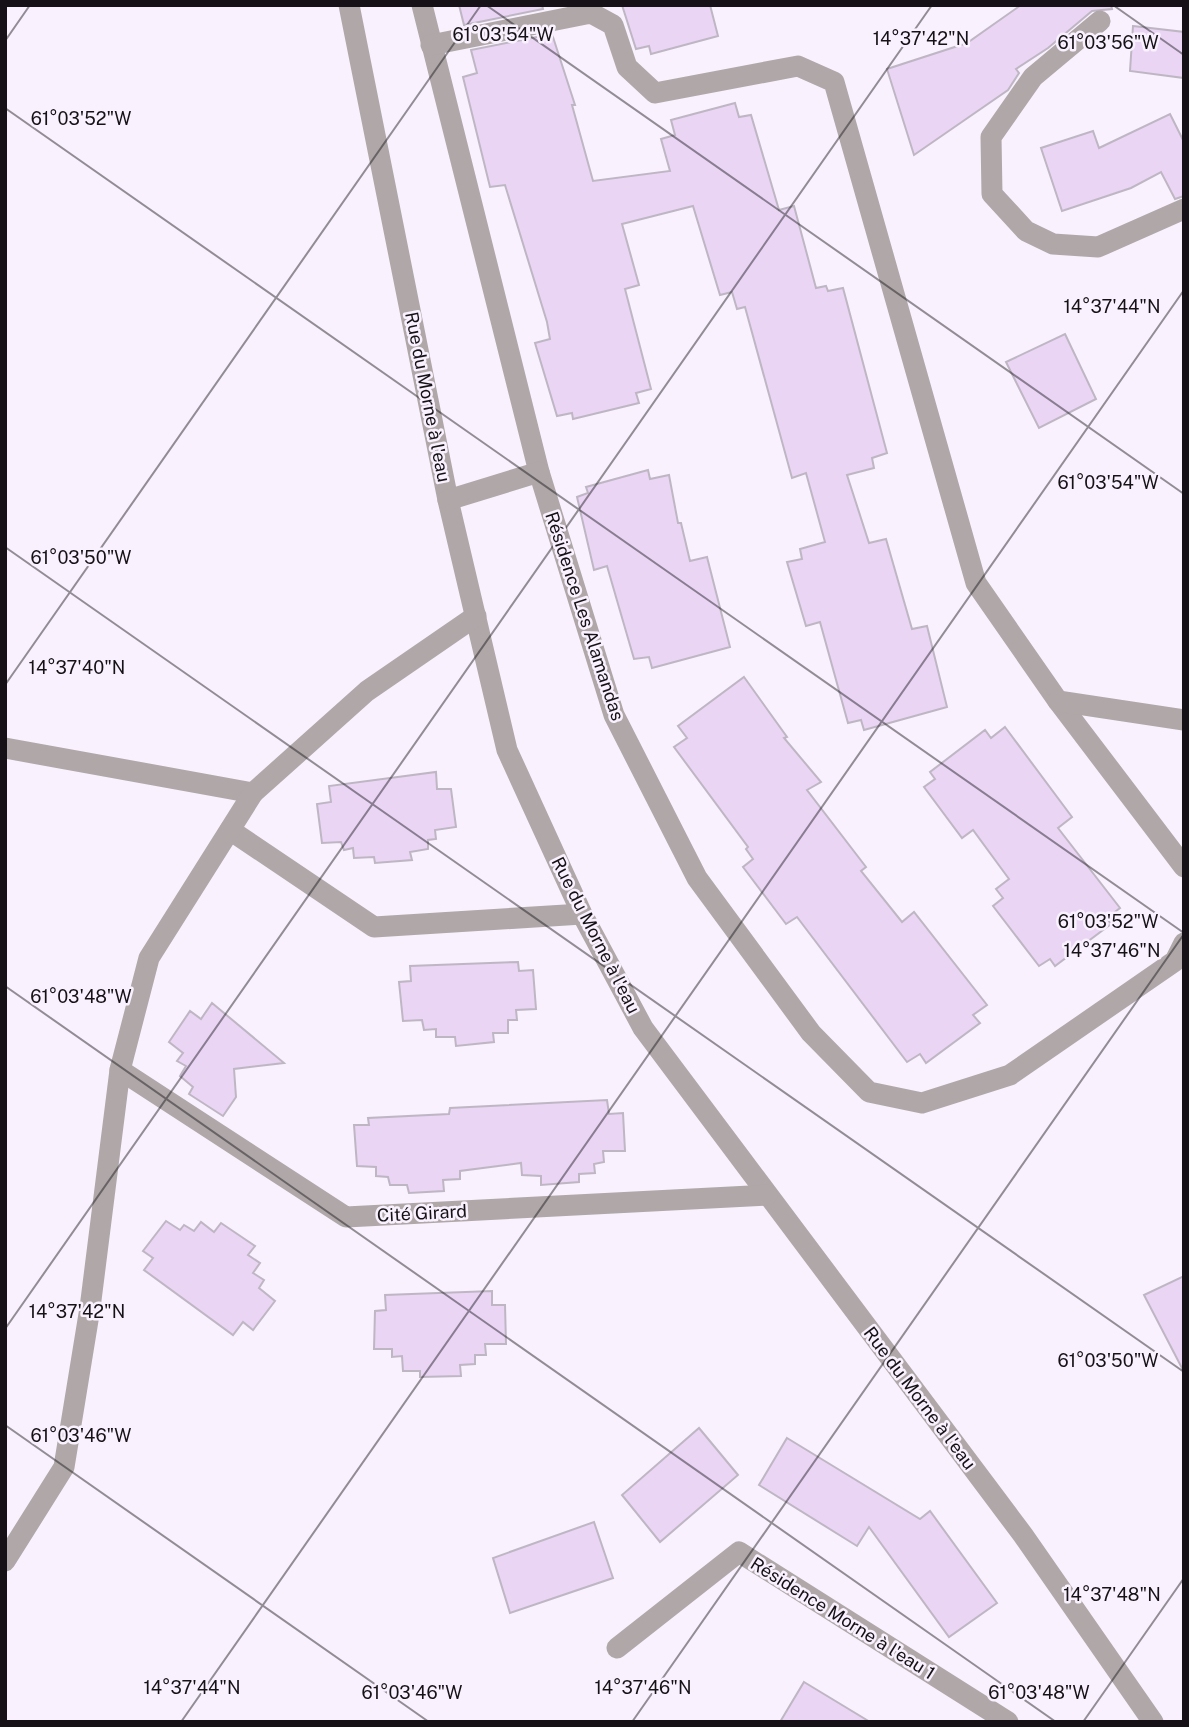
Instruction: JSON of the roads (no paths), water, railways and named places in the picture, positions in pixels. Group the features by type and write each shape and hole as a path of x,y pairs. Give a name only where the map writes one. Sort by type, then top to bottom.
{"street":[{"name":"Rue du Morne à l'eau","path":"349,5 449,500 507,750 582,914 643,1028 1023,1535 1153,1722"},
{"name":"Résidence Les Alamandas","path":"422,5 538,472 614,715 696,878 811,1033 869,1093 922,1103 1010,1075 1175,961 1184,943"},
{"path":"431,45 592,13 613,25 627,66 655,93 798,66 834,82 976,583 1058,701 1184,867"},
{"path":"1100,21 1033,77 991,138 992,194 1026,231 1053,244 1098,247 1184,209"},
{"path":"449,500 538,472"},
{"path":"5,1561 64,1467 90,1308 120,1070 149,958 254,793 367,691 476,616"},
{"path":"1058,701 1184,720"},
{"path":"5,748 254,793"},
{"path":"230,830 374,927 582,914"},
{"name":"Cité Girard","path":"120,1070 346,1217 767,1195"},
{"name":"Résidence Morne à l'eau 1","path":"617,1648 739,1552 1008,1722"}]}
